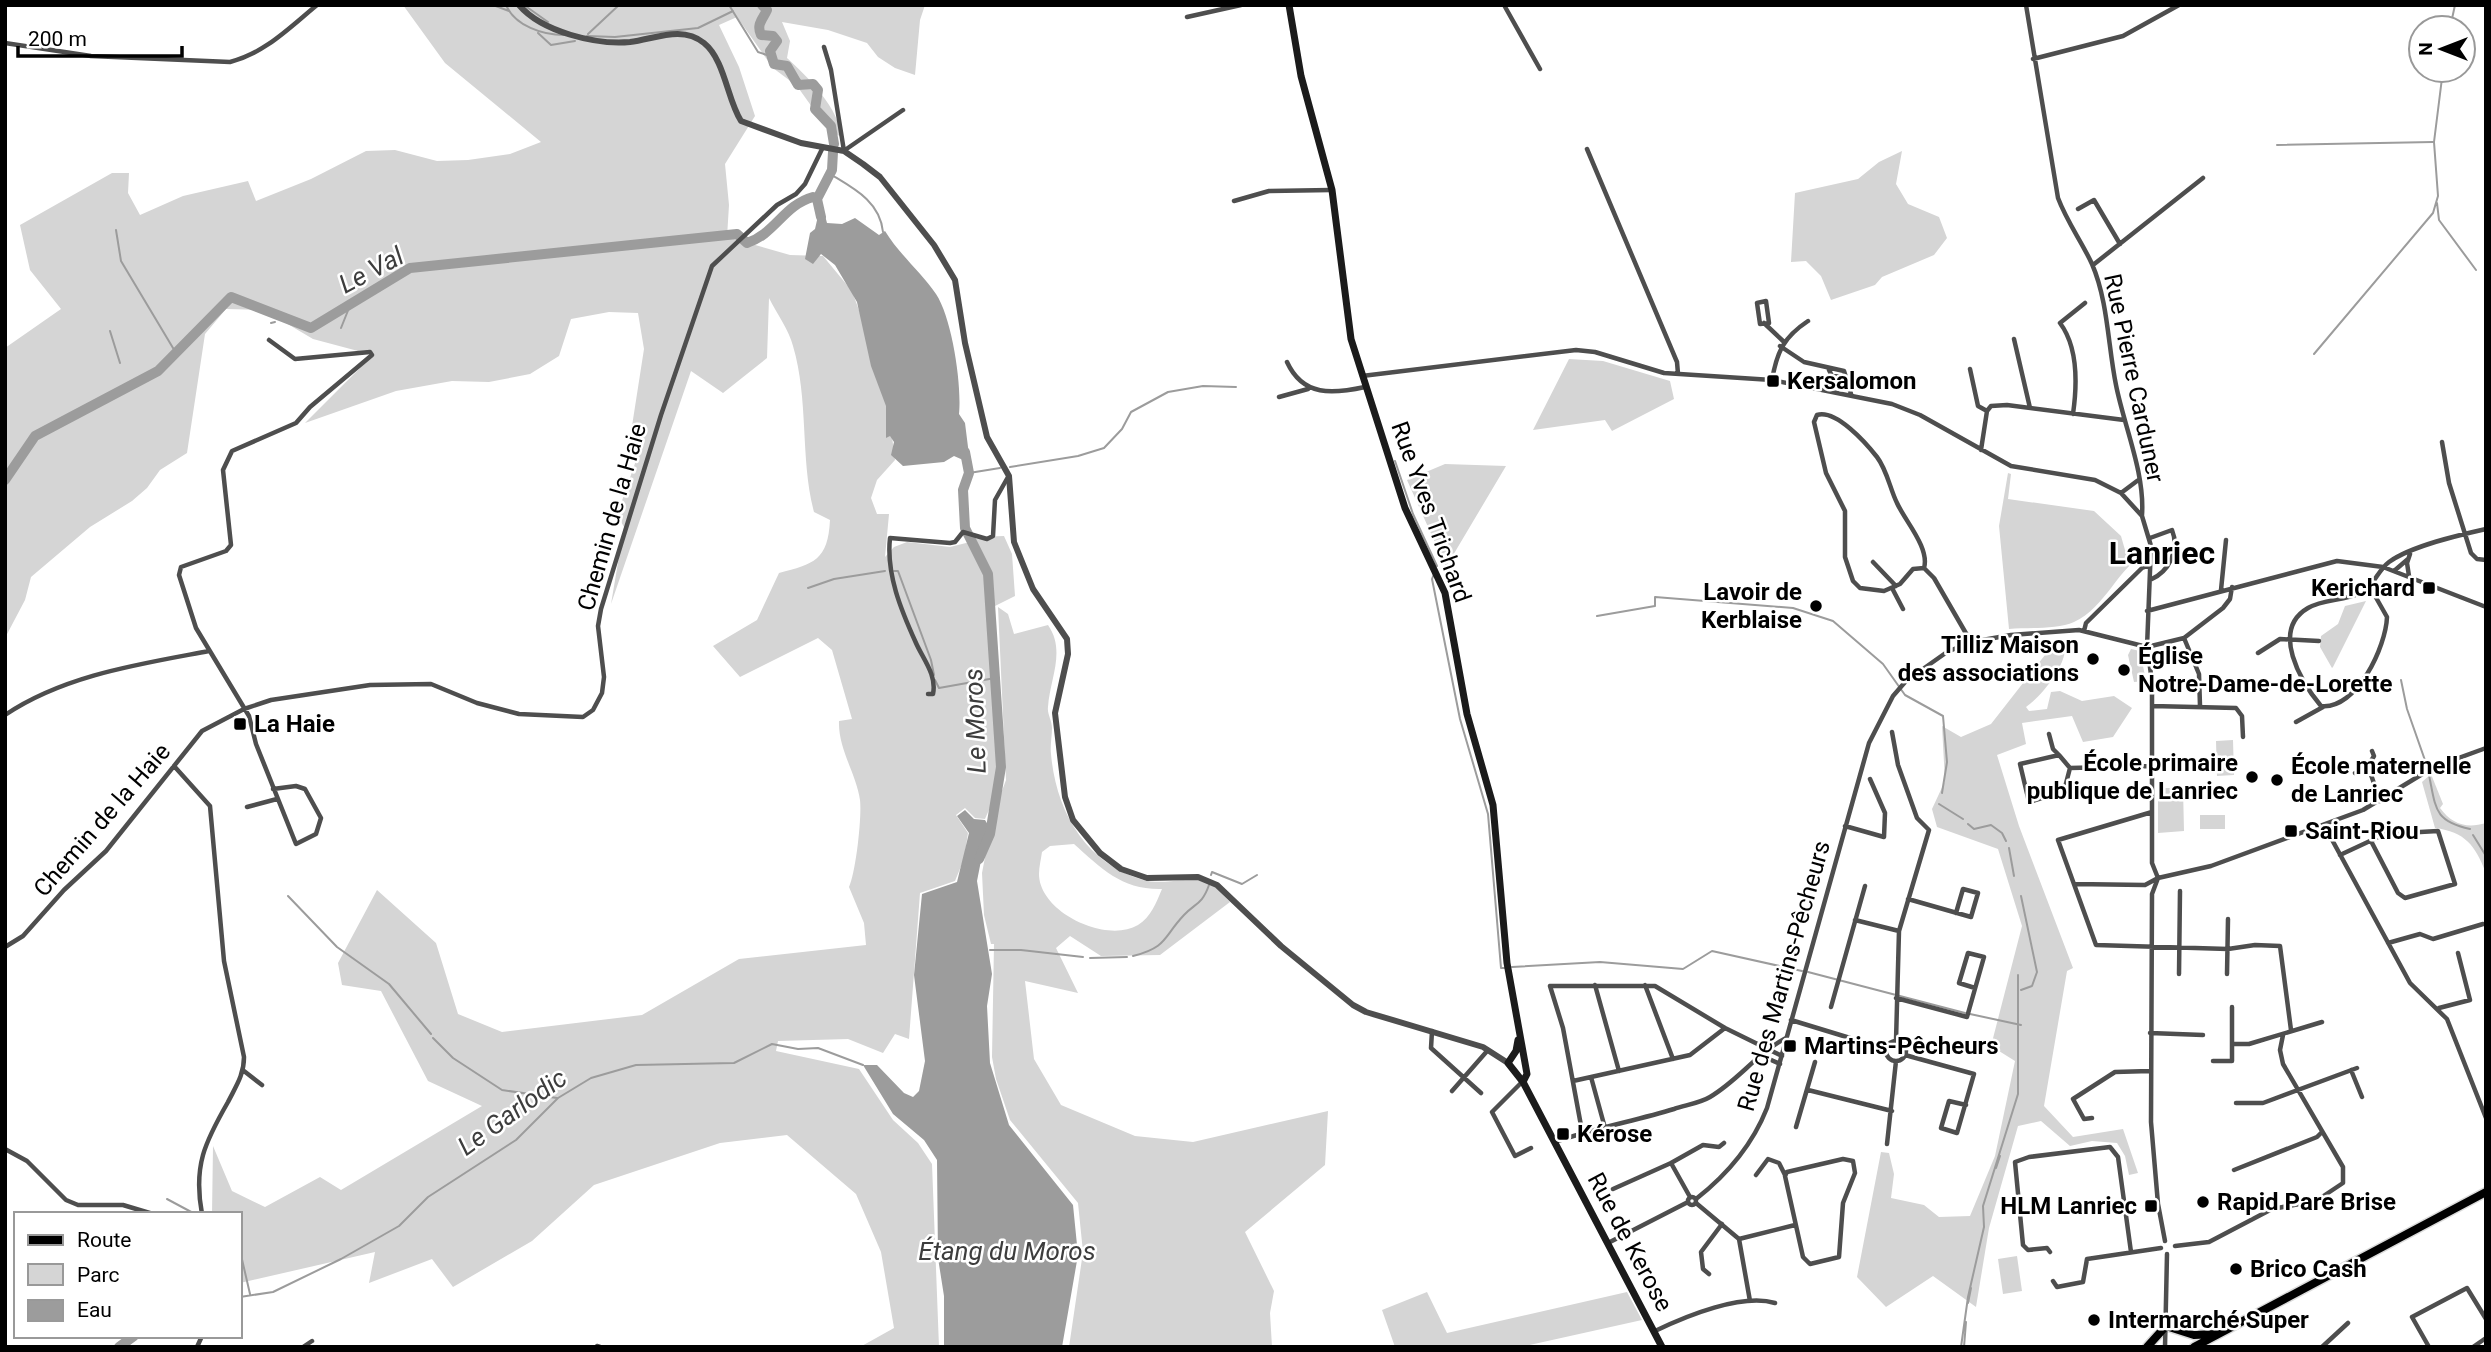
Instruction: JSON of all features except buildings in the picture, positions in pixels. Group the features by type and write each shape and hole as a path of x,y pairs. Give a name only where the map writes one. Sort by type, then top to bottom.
{"main road":[{"name":"Rue Yves Trichard","path":"1289,5 1301,76 1332,190 1346,317 1362,376 1405,508 1438,576 1450,614 1467,714 1493,805 1507,963 1524,1054"},
{"path":"1509,1064 1516,1051 1519,1036"},
{"path":"1509,1064 1520,1062 1524,1054"},
{"path":"1523,1082 1527,1074 1524,1054"},
{"name":"Rue de Kerose","path":"1509,1064 1523,1082 1662,1347"},
{"path":"2194,1347 2486,1192"},
{"path":"2149,1344 2166,1326 2194,1335 2220,1333"},
{"path":"2149,1344 2165,1344"}],"street":[{"path":"5,43 91,56 230,62 249,57 267,47 317,5"},
{"path":"519,5 541,23 604,41 629,42 674,33 696,38 711,51 741,121 802,143 844,151 880,177 934,245 951,273 987,437 1009,476 1012,532 1019,558 1033,589 1059,624 1068,646 1055,713 1065,797 1073,820 1100,853 1121,869 1147,878 1198,877 1217,885 1281,946 1353,1005 1489,1049 1509,1064"},
{"path":"1187,17 1241,5"},
{"path":"1504,5 1541,69"},
{"name":"Rue Pierre Carduner","path":"2026,5 2058,198 2069,225 2092,265 2106,320 2138,479 2142,516"},
{"path":"2033,59 2123,36 2179,5"},
{"path":"824,47 831,70 844,151"},
{"path":"844,151 903,110"},
{"name":"Chemin de la Haie","path":"5,947 23,936 64,890 106,851 202,732 244,709 289,696 370,685 431,684 477,703 519,714 574,719 593,710 602,693 604,677 598,626 624,531 712,266 777,205 796,194 805,184 823,147"},
{"path":"1587,149 1677,362 1678,374"},
{"path":"2092,265 2203,178"},
{"path":"1234,201 1269,191 1332,190"},
{"path":"2078,209 2094,200 2120,244"},
{"path":"1764,323 1769,323 1766,301 1757,303 1760,324 1764,323 1782,344 1804,362 1829,370 1832,376 1846,377 1851,395"},
{"path":"2073,414 2076,377 2066,331 2060,323 2085,303"},
{"path":"1772,380 1782,344 1808,321"},
{"path":"2014,338 2030,408"},
{"path":"268,340 295,359 337,353 349,355 370,352 372,355 310,407 296,424 232,451 223,470 231,545 226,551 181,567 179,575 196,628 249,716 273,789 296,844 316,834 321,826 321,818 305,789 296,786 273,789"},
{"path":"1362,376 1576,350 1595,352 1664,373 1772,380 1851,395 1910,411 2011,466 2095,480 2121,493 2142,516 2150,538 2147,647 2152,706 2152,863 2158,878 2152,894 2150,1071 2152,1144 2165,1241 2161,1248"},
{"path":"1287,362 1292,372 1309,388"},
{"path":"1969,369 1978,406 1987,411"},
{"path":"1279,397 1309,388 1332,393 1366,387"},
{"path":"1987,411 2000,405 2124,420"},
{"path":"1981,450 1987,411"},
{"path":"1924,568 1910,571 1894,587 1877,592 1860,588 1849,574 1844,547 1846,518 1826,473 1814,422 1816,415 1830,415 1841,422 1877,457 1896,502 1925,556 1924,568 1934,578 1970,642"},
{"path":"2442,442 2473,557 2486,560"},
{"path":"928,694 933,694 934,688 927,662 916,643 890,575 890,538 950,543 965,533 985,539 993,536 997,493 1009,476"},
{"path":"2121,493 2138,479"},
{"path":"2324,707 2316,700 2291,654 2289,640 2294,623 2308,608 2361,593 2370,587 2383,567 2411,552 2486,529"},
{"path":"2149,580 2167,567 2175,543 2172,530 2150,538"},
{"path":"2221,590 2226,540"},
{"path":"2394,571 2408,559 2411,552"},
{"path":"2408,559 2409,576"},
{"path":"2147,611 2330,562 2354,561 2409,576 2486,607"},
{"path":"1873,562 1894,587 1903,608"},
{"path":"2084,631 2092,617 2142,568 2150,565"},
{"path":"2147,647 2184,638 2223,608 2230,599 2232,587"},
{"path":"2296,722 2343,698 2359,685 2377,656 2387,617 2370,587"},
{"name":"Rue des Martins-Pêcheurs","path":"1608,1243 1692,1200 1726,1173 1755,1136 1767,1108 1780,1064 1872,734 1893,696 1925,665 1970,642 2011,635 2084,631 2147,647"},
{"path":"2184,638 2199,674 2200,706"},
{"path":"2258,653 2280,639 2319,641"},
{"path":"5,715 43,691 136,665 209,651"},
{"path":"2152,706 2200,706 2239,710 2243,737"},
{"path":"1892,732 1898,765 1916,818 1929,830 1899,931 1896,1041"},
{"path":"2049,734 2053,749 2070,768"},
{"path":"2074,884 2145,885 2158,878 2211,866 2324,825 2380,801 2428,770 2486,748"},
{"path":"2354,774 2368,768 2374,756 2372,751"},
{"path":"2059,755 2020,764 2029,802 2064,791 2070,768"},
{"path":"174,765 209,806 224,961 244,1071 211,1132 200,1159 197,1189 202,1212"},
{"path":"2070,768 2152,766"},
{"path":"2368,768 2380,801"},
{"path":"1845,827 1884,837 1885,813 1870,779"},
{"path":"247,807 277,799"},
{"path":"2152,811 2058,840 2096,945 2228,949 2255,945 2280,946 2291,1030"},
{"path":"2324,825 2410,983 2439,1008 2452,1030 2486,1118"},
{"path":"2340,855 2385,834 2441,833 2455,884 2405,898 2398,893 2371,841"},
{"path":"1831,1007 1866,886"},
{"path":"1908,899 1956,913 1971,917 1979,893 1963,889 1956,913"},
{"path":"2179,974 2180,891"},
{"path":"2227,974 2228,919"},
{"path":"1855,920 1899,931"},
{"path":"2388,943 2420,934 2433,939 2483,925"},
{"path":"1896,998 1966,1017 1975,988 1984,957 1968,953 1959,983 1975,988"},
{"path":"2439,1008 2470,1000 2458,953"},
{"path":"1645,984 1673,1059"},
{"path":"1595,985 1619,1071"},
{"path":"1582,1131 1563,1028 1550,986 1654,986 1763,1049 1782,1056"},
{"path":"2213,1061 2231,1061 2232,1007"},
{"path":"1791,1020 1886,1049"},
{"path":"2232,1044 2249,1044 2322,1022"},
{"path":"1573,1081 1690,1055 1725,1028"},
{"path":"1432,1031 1431,1048 1481,1093"},
{"path":"2150,1033 2203,1035"},
{"path":"2175,1246 2209,1242 2272,1209 2312,1203 2338,1189 2343,1183 2345,1171 2297,1090 2280,1055 2283,1035"},
{"path":"1555,1142 1582,1131 1605,1128 1708,1098 1744,1073 1763,1049 1787,1037"},
{"path":"1886,1049 1896,1041"},
{"path":"1896,1041 1905,1046 1905,1055"},
{"path":"1452,1091 1489,1049"},
{"path":"1886,1049 1888,1058 1896,1061"},
{"path":"1760,1055 1780,1064"},
{"path":"1896,1061 1905,1055 1974,1074 1966,1105 1957,1133 1941,1129 1949,1101 1966,1105"},
{"path":"1887,1144 1896,1061"},
{"path":"1796,1127 1815,1062"},
{"path":"2236,1103 2256,1104 2354,1069 2362,1097"},
{"path":"244,1071 262,1084"},
{"path":"2092,1118 2084,1119 2073,1099 2115,1072 2150,1071"},
{"path":"1591,1077 1605,1128"},
{"path":"1523,1082 1516,1084 1492,1112 1515,1156 1531,1148"},
{"path":"1808,1090 1892,1111"},
{"path":"2234,1170 2317,1137 2322,1132"},
{"path":"1613,1189 1671,1164 1703,1145 1719,1147 1724,1143"},
{"path":"2050,1252 2047,1248 2028,1250 2023,1245 2014,1166 2018,1159 2110,1147 2115,1150 2131,1252"},
{"path":"5,1149 27,1161 66,1200 78,1205 123,1205 146,1212"},
{"path":"1756,1175 1768,1159 1779,1163 1785,1176 1805,1261 1810,1264 1839,1257 1843,1203 1855,1166 1853,1161 1843,1159 1787,1172 1785,1176"},
{"path":"1671,1164 1692,1200 1739,1239 1750,1301"},
{"path":"1709,1274 1703,1269 1701,1252 1721,1224"},
{"path":"1739,1239 1795,1225"},
{"path":"2165,1241 2171,1241 2175,1246"},
{"path":"2167,1254 2172,1252 2175,1246"},
{"path":"2053,1282 2057,1287 2077,1285 2086,1277 2087,1259 2161,1248"},
{"path":"2161,1248 2167,1254 2165,1344"},
{"path":"2429,1347 2412,1317 2440,1301 2467,1289 2486,1319"},
{"path":"1655,1331 1687,1315 1763,1299 1775,1303"},
{"path":"2322,1347 2348,1324"},
{"path":"2473,1347 2486,1338"},
{"path":"303,1347 312,1341"}],"green space":[{"path":"403,5 925,5 920,20 915,75 895,68 878,57 867,43 828,30 782,22 790,41 787,58 829,105 841,137 827,128 797,86 773,68 737,17 719,25 739,67 755,116 725,164 729,205 727,237 790,255 823,256 852,291 873,349 888,405 895,460 877,480 871,498 877,514 889,514 885,557 894,547 907,542 950,547 970,542 975,537 1004,536 1012,554 1015,596 987,610 996,671 994,713 1001,782 985,819 975,818 965,808 956,815 968,833 964,859 955,881 920,893 909,1039 895,1034 883,1053 848,1039 778,1041 776,1051 859,1069 893,1120 918,1143 932,1164 939,1347 860,1347 894,1328 881,1252 856,1194 787,1135 720,1143 594,1185 532,1241 453,1287 432,1259 369,1283 375,1252 242,1283 242,1212 212,1212 213,1146 232,1191 265,1207 320,1177 341,1190 482,1106 428,1081 381,991 342,985 338,963 377,890 436,943 458,1014 502,1032 642,1015 739,959 866,945 864,923 849,887 858,844 860,800 839,731 839,721 852,719 832,650 818,638 740,677 713,646 757,620 779,573 801,567 817,558 829,533 830,520 814,512 810,492 801,387 793,346 769,298 767,358 723,393 691,371 611,604 624,527 617,515 640,449 632,426 644,349 638,313 609,312 571,319 559,356 530,374 489,382 452,381 396,391 305,423 373,355 313,339 264,310 226,309 205,334 187,453 160,470 147,488 132,501 90,527 31,577 25,600 5,638 5,348 61,309 30,270 20,225 112,173 129,173 128,193 140,215 183,196 248,181 256,201 311,179 366,151 395,150 437,161 468,160 510,154 541,142 445,63"},
{"path":"1902,151 1896,184 1908,204 1939,217 1947,238 1934,255 1882,277 1875,285 1831,300 1821,276 1806,261 1791,262 1795,193 1858,179 1879,162"},
{"path":"1569,359 1603,361 1670,381 1674,399 1612,431 1605,420 1533,430"},
{"path":"1445,464 1506,466 1446,567 1407,480"},
{"path":"2008,473 2011,474 2008,499 2094,511 2121,536 2125,550 2148,547 2149,551 2129,566 2095,607 2085,616 2067,625 2009,629 1999,526"},
{"path":"2366,601 2332,668 2320,647 2321,636 2338,624 2345,606"},
{"path":"998,607 1008,614 1014,634 1048,625 1053,635 1056,665 1048,710 1052,728 1051,754 1059,795 1077,832 1090,848 1123,872 1150,881 1207,878 1230,902 1160,955 1101,956 1070,936 1056,948 1078,993 1025,981 1034,1059 1061,1105 1135,1136 1193,1142 1328,1111 1325,1165 1245,1232 1274,1291 1270,1313 1272,1347 1069,1347 1083,1252 1078,1203 1010,1120 996,1079 992,1057 994,944 991,944 984,915 982,873 993,815 1006,780","holes":["1074,844 1124,882 1162,889 1153,909 1143,922 1125,930 1093,927 1076,921 1050,901 1042,888 1039,874 1042,852 1050,846"]},
{"path":"2065,644 2058,670 2046,688 2026,707 2029,711 2047,709 2051,692 2060,691 2082,701 2114,696 2132,708 2113,737 2083,742 2072,716 2022,723 2026,744 1997,755 2019,826 2073,968 2067,971 2044,1106 2073,1137 2123,1129 2138,1173 2129,1175 2125,1156 2117,1143 2092,1141 2070,1146 2041,1121 2018,1126 1989,1228 1976,1307 1933,1276 1886,1307 1857,1277 1881,1152 1889,1153 1894,1174 1891,1198 1924,1205 1939,1217 1970,1216 1995,1156 2015,1061 1991,1046 2022,926 1998,849 1937,827 1932,809 1945,781 1942,726 1961,737 1991,724 2045,655"},
{"path":"2131,649 2140,651 2146,681 2134,682 2128,655"},
{"path":"2233,740 2234,775 2217,776 2216,741"},
{"path":"2431,774 2443,804 2440,808 2449,818 2466,825 2486,823 2486,873 2478,855 2468,842 2454,833 2435,828 2422,782"},
{"path":"2158,788 2183,788 2184,831 2158,833"},
{"path":"2200,815 2225,815 2225,829 2200,829"},
{"path":"2017,1256 2022,1291 2003,1294 1998,1259"},
{"path":"1427,1292 1447,1333 1627,1292 1642,1320 1521,1347 1395,1347 1382,1310"}],"water":[{"path":"820,207 823,208 827,223 842,224 855,218 879,235 885,231 936,294 947,319 955,352 959,414 965,423 970,463 954,456 944,462 903,466 891,455 894,442 890,436 886,438 886,406 871,366 857,302 835,265 821,254 813,264 805,259 810,233 815,229"},
{"name":"Étang du Moros","path":"965,810 974,819 985,820 988,825 977,881 992,974 987,1006 990,1063 1009,1125 1073,1205 1078,1255 1062,1347 944,1345 944,1296 938,1258 937,1160 924,1140 893,1114 863,1065 877,1065 904,1093 913,1097 919,1091 925,1061 914,975 922,894 957,882 969,833 957,816"}],"waterway":[{"path":"493,5 509,11"},
{"path":"506,5 516,19 530,28 564,35"},
{"path":"524,5 548,22"},
{"path":"588,34 619,5"},
{"path":"729,5 758,52 773,57"},
{"name":"Le Moros","path":"762,5 767,10 760,25 761,35 773,36 777,41 770,51 774,64 787,66 798,85 813,84 818,90 815,109 831,126 834,144"},
{"path":"2453,14 2455,5"},
{"path":"587,36 615,37 698,28 733,11"},
{"path":"538,33 551,45 575,41"},
{"path":"2314,354 2433,213 2438,196 2434,142 2441,84"},
{"path":"2277,145 2433,142"},
{"name":"Le Moros","path":"821,217 817,199 832,170 833,152"},
{"path":"830,174 856,190 871,204 881,221 883,232"},
{"name":"Le Val","path":"5,480 35,436 158,371 231,297 311,328 410,268 737,234 747,243 765,233 794,206 813,197 817,199"},
{"path":"2437,203 2439,220 2476,270"},
{"path":"116,230 121,261 176,353"},
{"path":"341,328 349,308"},
{"path":"271,323 275,322"},
{"path":"110,331 120,363"},
{"path":"1010,467 1078,456 1104,448 1122,429 1131,412 1168,392 1203,386 1236,387"},
{"name":"Le Moros","path":"965,452 969,473 963,490 965,528 988,574 1001,767 990,834 979,859"},
{"path":"1395,461 1413,514 1437,566"},
{"path":"969,473 1000,468"},
{"path":"808,588 834,579 885,571"},
{"path":"894,571 898,571 934,675"},
{"path":"1434,574 1432,579 1460,719 1488,814 1501,968 1506,968"},
{"path":"1597,616 1655,606 1655,597 1793,608 1833,621 1883,664 1905,695 1943,716 1947,762 1942,793"},
{"path":"935,680 939,688 995,678"},
{"path":"2401,680 2407,709 2427,766"},
{"path":"2429,775 2439,812 2449,822 2470,829"},
{"path":"1939,804 1963,819"},
{"path":"1968,824 1974,829 1991,825 2002,833 2006,841"},
{"path":"2473,835 2486,856"},
{"path":"2009,848 2014,876"},
{"path":"1211,875 1212,872 1242,884 1257,875"},
{"path":"1133,956 1159,945 1184,915 1201,900 1209,885"},
{"path":"288,896 337,947 389,984 431,1034"},
{"path":"2021,896 2037,972 2032,986 2021,990"},
{"path":"990,950 1021,950 1083,957"},
{"path":"1512,967 1600,962 1683,969 1712,951 1802,971"},
{"path":"1090,958 1127,957"},
{"path":"1808,972 1965,1013"},
{"path":"1961,1347 1968,1297 1984,1227 1983,1206 2018,1094 2018,975"},
{"path":"1970,1014 2021,1025"},
{"path":"433,1038 453,1058 502,1090 557,1098"},
{"name":"Le Garlodic","path":"242,1297 273,1292 341,1259 399,1226 428,1197 516,1140 558,1098 591,1078 636,1065 734,1063 772,1044 798,1049 818,1048 863,1065"},
{"path":"1996,1168 2000,1156"},
{"path":"167,1199 191,1212"},
{"path":"242,1259 250,1294"},
{"path":"1968,1303 1971,1288"},
{"path":"1964,1347 1966,1322"},
{"name":"Le Garlodic","path":"119,1347 131,1338"}],"place":[{"name":"Kersalomon","path":"1773,381"},
{"name":"Kerichard","path":"2429,588"},
{"name":"Lavoir de Kerblaise","path":"1816,606"},
{"name":"Tilliz Maison des associations","path":"2093,659"},
{"name":"Église Notre-Dame-de-Lorette","path":"2124,670"},
{"name":"La Haie","path":"240,724"},
{"name":"École primaire publique de Lanriec","path":"2252,777"},
{"name":"École maternelle de Lanriec","path":"2277,780"},
{"name":"Saint-Riou","path":"2291,831"},
{"name":"Martins-Pêcheurs","path":"1790,1046"},
{"name":"Kérose","path":"1563,1134"},
{"name":"Rapid Pare Brise","path":"2203,1202"},
{"name":"HLM Lanriec","path":"2151,1206"},
{"name":"Brico Cash","path":"2236,1269"},
{"name":"Intermarché Super","path":"2094,1320"}],"district":[{"name":"Lanriec","path":"2162,553"}]}
